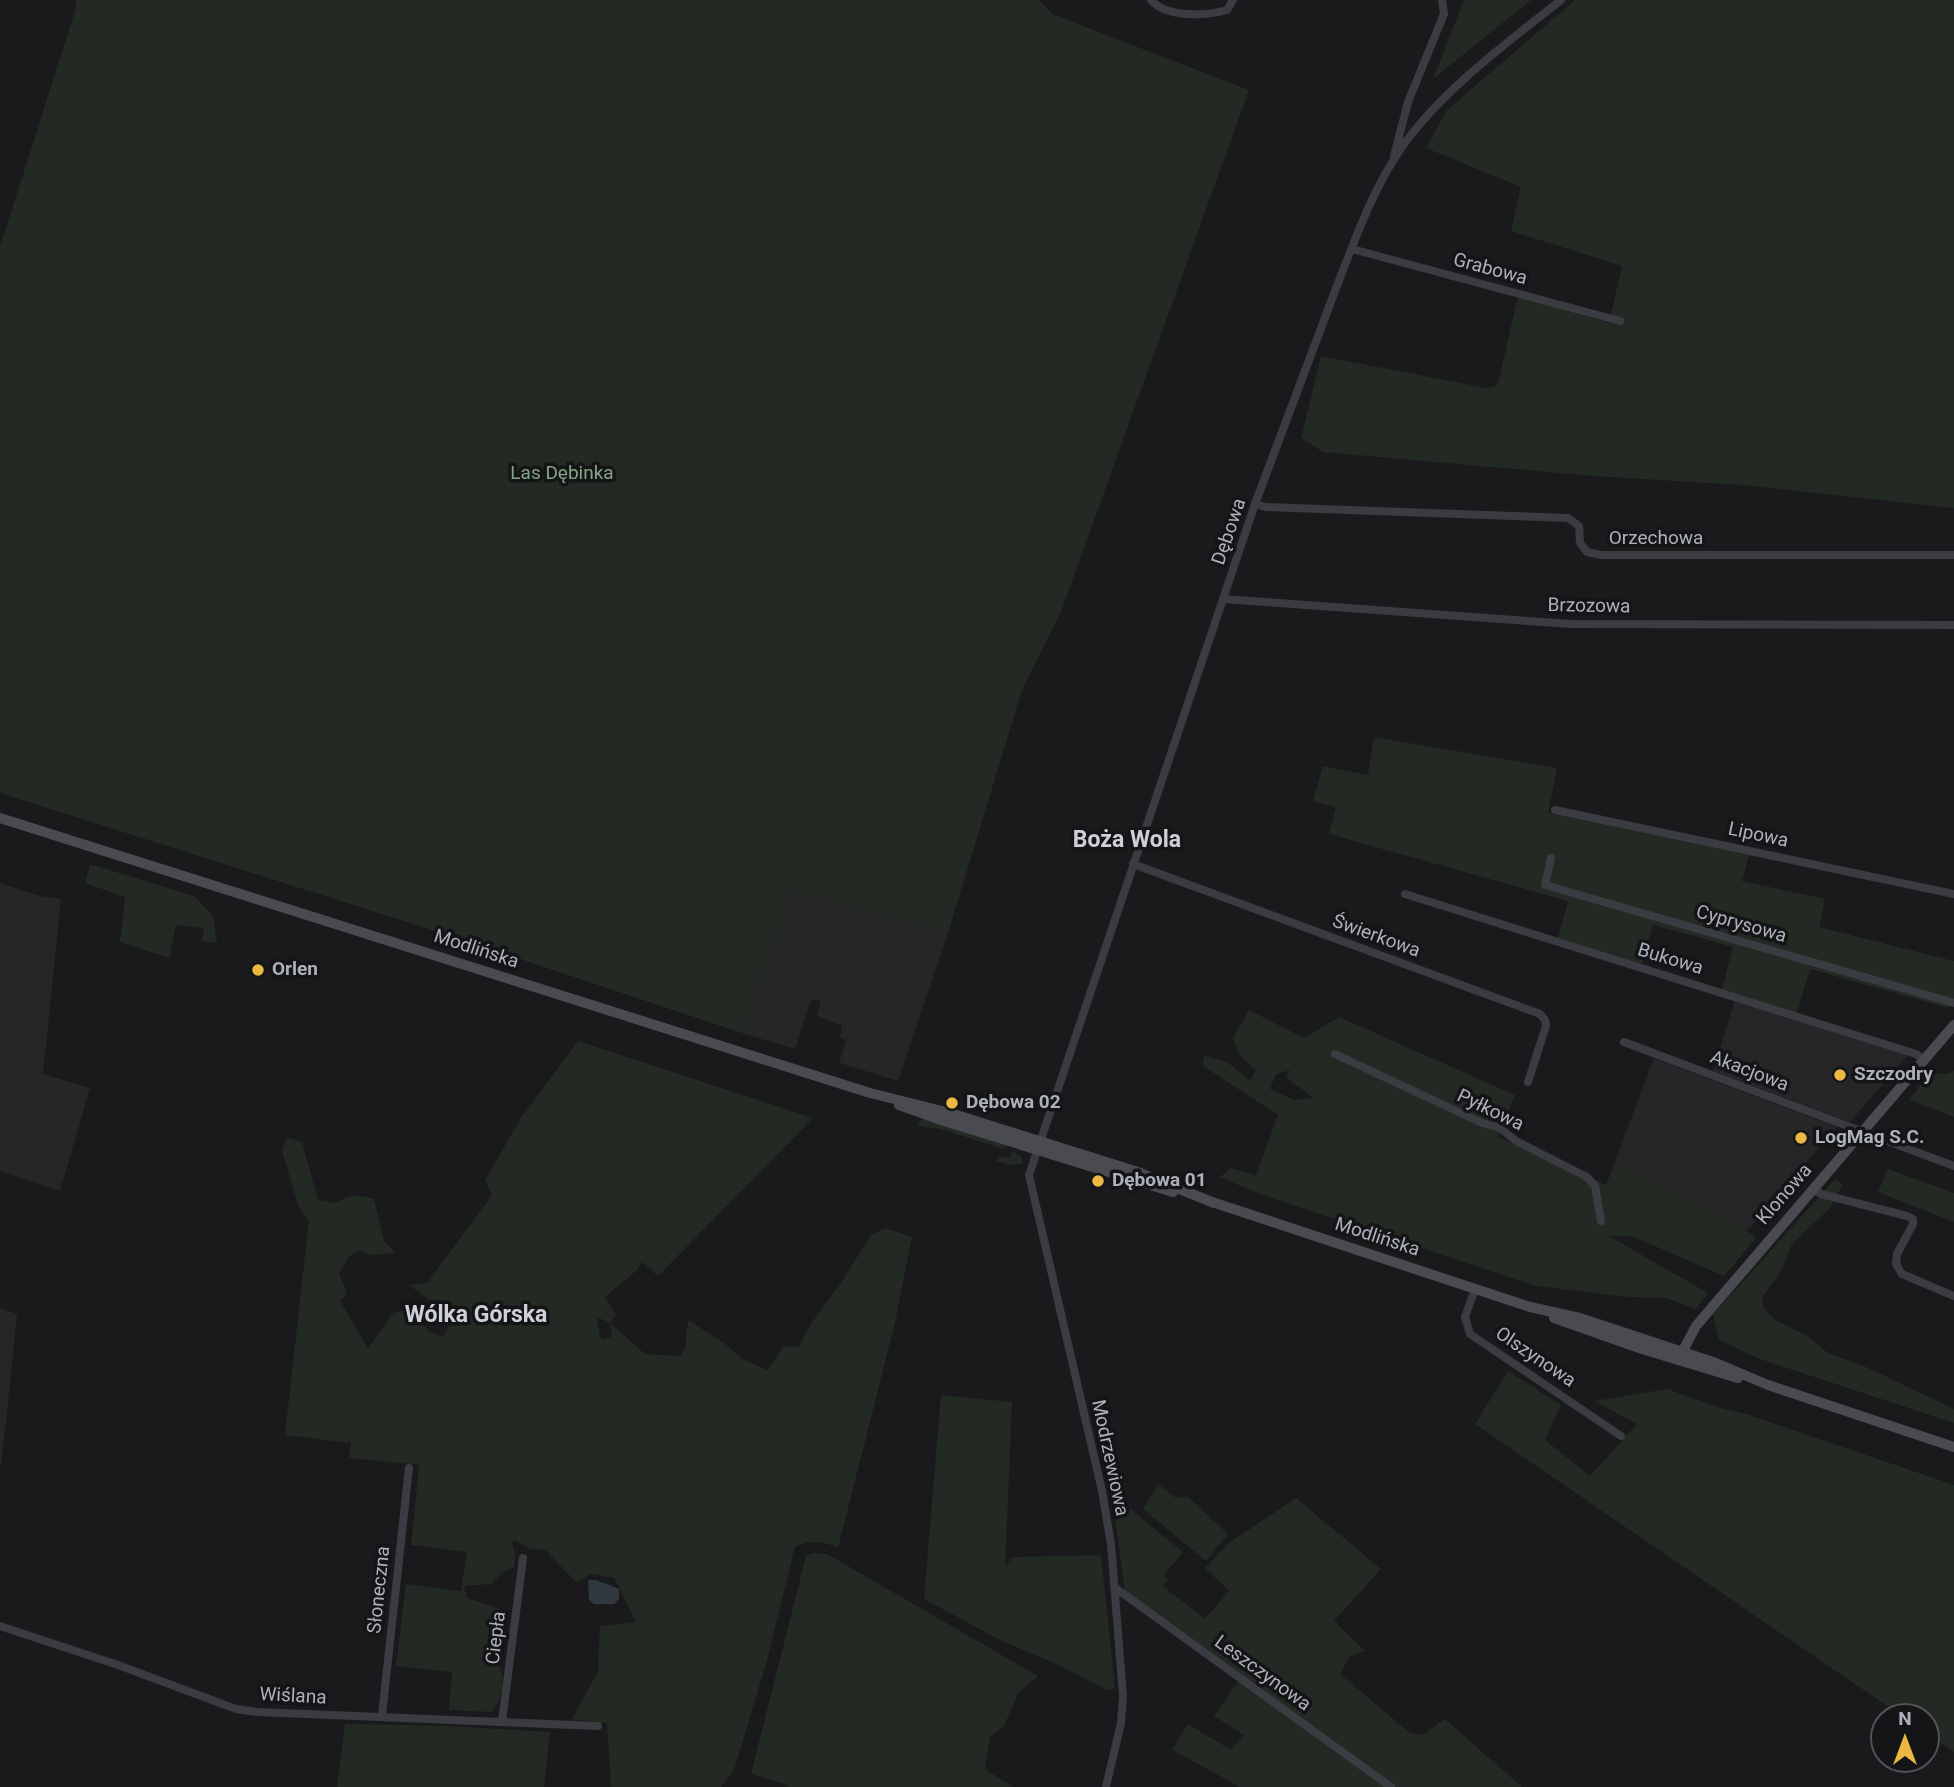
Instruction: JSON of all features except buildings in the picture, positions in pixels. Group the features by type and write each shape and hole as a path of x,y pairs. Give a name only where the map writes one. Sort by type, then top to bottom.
{"main road":[{"name":"Modlińska","path":"0,818 877,1095 917,1103 1037,1146 1154,1178 1214,1203 1530,1307 1580,1318 1679,1356 1716,1363 1768,1385 1954,1447"},
{"name":"Klonowa","path":"1679,1356 1696,1326 1954,1025"}],"street":[{"path":"1151,0 1156,6 1170,12 1215,13 1227,10 1233,0"},
{"path":"1392,165 1408,102 1444,14 1442,0"},
{"name":"Dębowa","path":"1037,1146 1255,505 1292,401 1375,195 1402,147 1451,92 1505,44 1562,0"},
{"name":"Grabowa","path":"1352,249 1620,321"},
{"name":"Orzechowa","path":"1255,505 1568,518 1579,526 1580,543 1587,552 1601,555 1954,555"},
{"name":"Brzozowa","path":"1223,599 1570,624 1954,625"},
{"name":"Lipowa","path":"1555,810 1954,894"},
{"name":"Cyprysowa","path":"1550,858 1545,885 1954,1003"},
{"name":"Świerkowa","path":"1133,864 1540,1014 1546,1026 1528,1082"},
{"name":"Bukowa","path":"1405,894 1916,1054 1924,1060"},
{"name":"Akacjowa","path":"1624,1042 1954,1166"},
{"name":"Pyłkowa","path":"1335,1054 1482,1123 1500,1128 1516,1141 1581,1173 1595,1186 1601,1221"},
{"name":"Modrzewiowa","path":"1037,1146 1029,1175 1102,1491 1111,1544 1123,1696 1121,1723 1106,1787"},
{"path":"1813,1189 1821,1194 1913,1219 1897,1254 1896,1265 1902,1274 1954,1296"},
{"name":"Olszynowa","path":"1475,1289 1465,1317 1470,1334 1621,1436"},
{"name":"Słoneczna","path":"382,1715 409,1468"},
{"name":"Ciepła","path":"502,1721 523,1558"},
{"name":"Leszczynowa","path":"1114,1587 1391,1787"},
{"name":"Wiślana","path":"0,1626 118,1665 236,1709 598,1726"}],"shaded area":[{"path":"0,883 40,896 61,899 43,1074 90,1088 60,1191 0,1171"},
{"path":"793,890 948,933 898,1081 839,1063 846,1040 840,1038 842,1026 817,1016 821,1001 811,999 795,1049 742,1033"},
{"path":"1735,1000 1909,1054 1850,1122 1713,1071"},
{"path":"1654,1058 1837,1127 1747,1231 1614,1164"},
{"path":"0,1308 17,1314 7,1412 0,1413"},
{"path":"588,1580 596,1580 619,1589 619,1599 614,1604 594,1604 589,1600"}],"green space":[{"name":"Las Dębinka","path":"76,0 1039,0 1052,14 1249,90 1061,612 1022,690 948,933 793,890 742,1033 448,935 0,793 0,247 76,8"},
{"path":"1464,0 1531,0 1433,79"},
{"path":"1575,0 1954,0 1954,508 1742,485 1593,476 1323,452 1301,438 1321,356 1486,388 1494,387 1498,383 1518,296 1609,323 1622,266 1511,231 1521,187 1426,148 1446,111"},
{"path":"1374,737 1557,768 1548,813 1749,855 1742,881 1825,899 1819,927 1954,961 1954,1000 1948,1008 1810,969 1797,1013 1722,990 1733,947 1653,925 1642,965 1558,938 1568,901 1329,834 1336,807 1313,801 1323,766 1368,775"},
{"path":"90,864 194,896 213,916 217,943 202,941 204,928 176,925 169,958 120,942 125,897 85,883"},
{"path":"1249,1010 1304,1038 1339,1017 1515,1095 1498,1137 1606,1185 1614,1164 1756,1238 1724,1276 1634,1237 1607,1235 1708,1293 1696,1309 1666,1298 1630,1297 1536,1286 1257,1193 1220,1177 1231,1168 1256,1175 1278,1115 1203,1066 1204,1056 1227,1062 1250,1080 1256,1070 1240,1056 1233,1038","holes":["1290,1070 1286,1077 1313,1098 1294,1100 1270,1089 1276,1074"]},
{"path":"578,1041 813,1118 658,1276 642,1262 636,1271 605,1297 616,1315 610,1323 645,1354 680,1356 685,1349 688,1320 724,1343 741,1358 767,1370 784,1346 799,1347 810,1325 871,1235 885,1228 912,1237 895,1323 838,1548 817,1542 795,1547 766,1664 734,1770 721,1787 611,1787 607,1723 572,1719 598,1671 600,1626 636,1622 614,1578 591,1574 577,1583 545,1550 531,1549 514,1540 514,1567 502,1573 491,1584 464,1586 467,1598 501,1609 498,1661 502,1673 502,1690 499,1700 492,1712 449,1710 452,1672 396,1666 406,1584 461,1591 467,1552 411,1545 419,1465 349,1458 351,1443 285,1435 309,1220 299,1208 282,1151 285,1140 290,1138 302,1142 318,1200 336,1203 355,1196 374,1199 384,1241 395,1253 369,1255 358,1250 348,1258 339,1274 347,1294 340,1301 368,1348 393,1313 407,1309 429,1331 443,1337 452,1320 443,1302 428,1299 409,1285 427,1283 492,1195 485,1180 521,1118","holes":["597,1317 610,1323 612,1336 604,1340 600,1337"]},
{"path":"1954,1071 1954,1117 1909,1100 1928,1074 1947,1074"},
{"path":"924,1119 1005,1144 1004,1149 940,1129 919,1126 918,1122"},
{"path":"1009,1149 1021,1156 1023,1164 1010,1165 996,1161 1001,1156 1010,1158 1012,1151"},
{"path":"1888,1169 1954,1193 1954,1222 1878,1192"},
{"path":"1835,1179 1843,1184 1830,1208 1792,1244 1781,1271 1762,1297 1764,1308 1775,1320 1807,1336 1828,1353 1866,1367 1954,1409 1954,1423 1760,1359 1719,1340 1713,1315"},
{"path":"1508,1371 1561,1405 1545,1440 1590,1476 1637,1424 1594,1401 1667,1389 1954,1485 1954,1752 1940,1742 1940,1703 1883,1703 1475,1424"},
{"path":"941,1395 1012,1402 1005,1566 1013,1557 1101,1555 1115,1688 1107,1690 1050,1661 1002,1641 924,1599"},
{"path":"0,1413 7,1413 0,1471"},
{"path":"1158,1484 1176,1498 1187,1496 1228,1534 1206,1561 1143,1509"},
{"path":"1112,1494 1183,1552 1164,1575 1168,1581 1163,1586 1205,1619 1229,1591 1205,1568 1229,1543 1296,1498 1381,1569 1334,1621 1365,1651 1350,1656 1340,1674 1410,1733 1422,1735 1445,1719 1522,1787 1240,1787 1172,1750 1188,1724 1231,1750 1244,1735 1214,1716 1239,1680 1125,1593"},
{"path":"827,1554 1038,1676 1018,1693 1004,1726 990,1737 985,1769 1013,1787 789,1787 751,1774 805,1560 807,1555"},
{"path":"345,1724 550,1732 544,1787 337,1787"}],"place":[{"name":"Orlen","path":"258,970"},
{"name":"Szczodry","path":"1840,1075"},
{"name":"Dębowa 02","path":"952,1103"},
{"name":"LogMag S.C.","path":"1801,1138"},
{"name":"Dębowa 01","path":"1098,1181"}],"district":[{"name":"Boża Wola","path":"1127,841"},
{"name":"Wólka Górska","path":"476,1316"}]}
